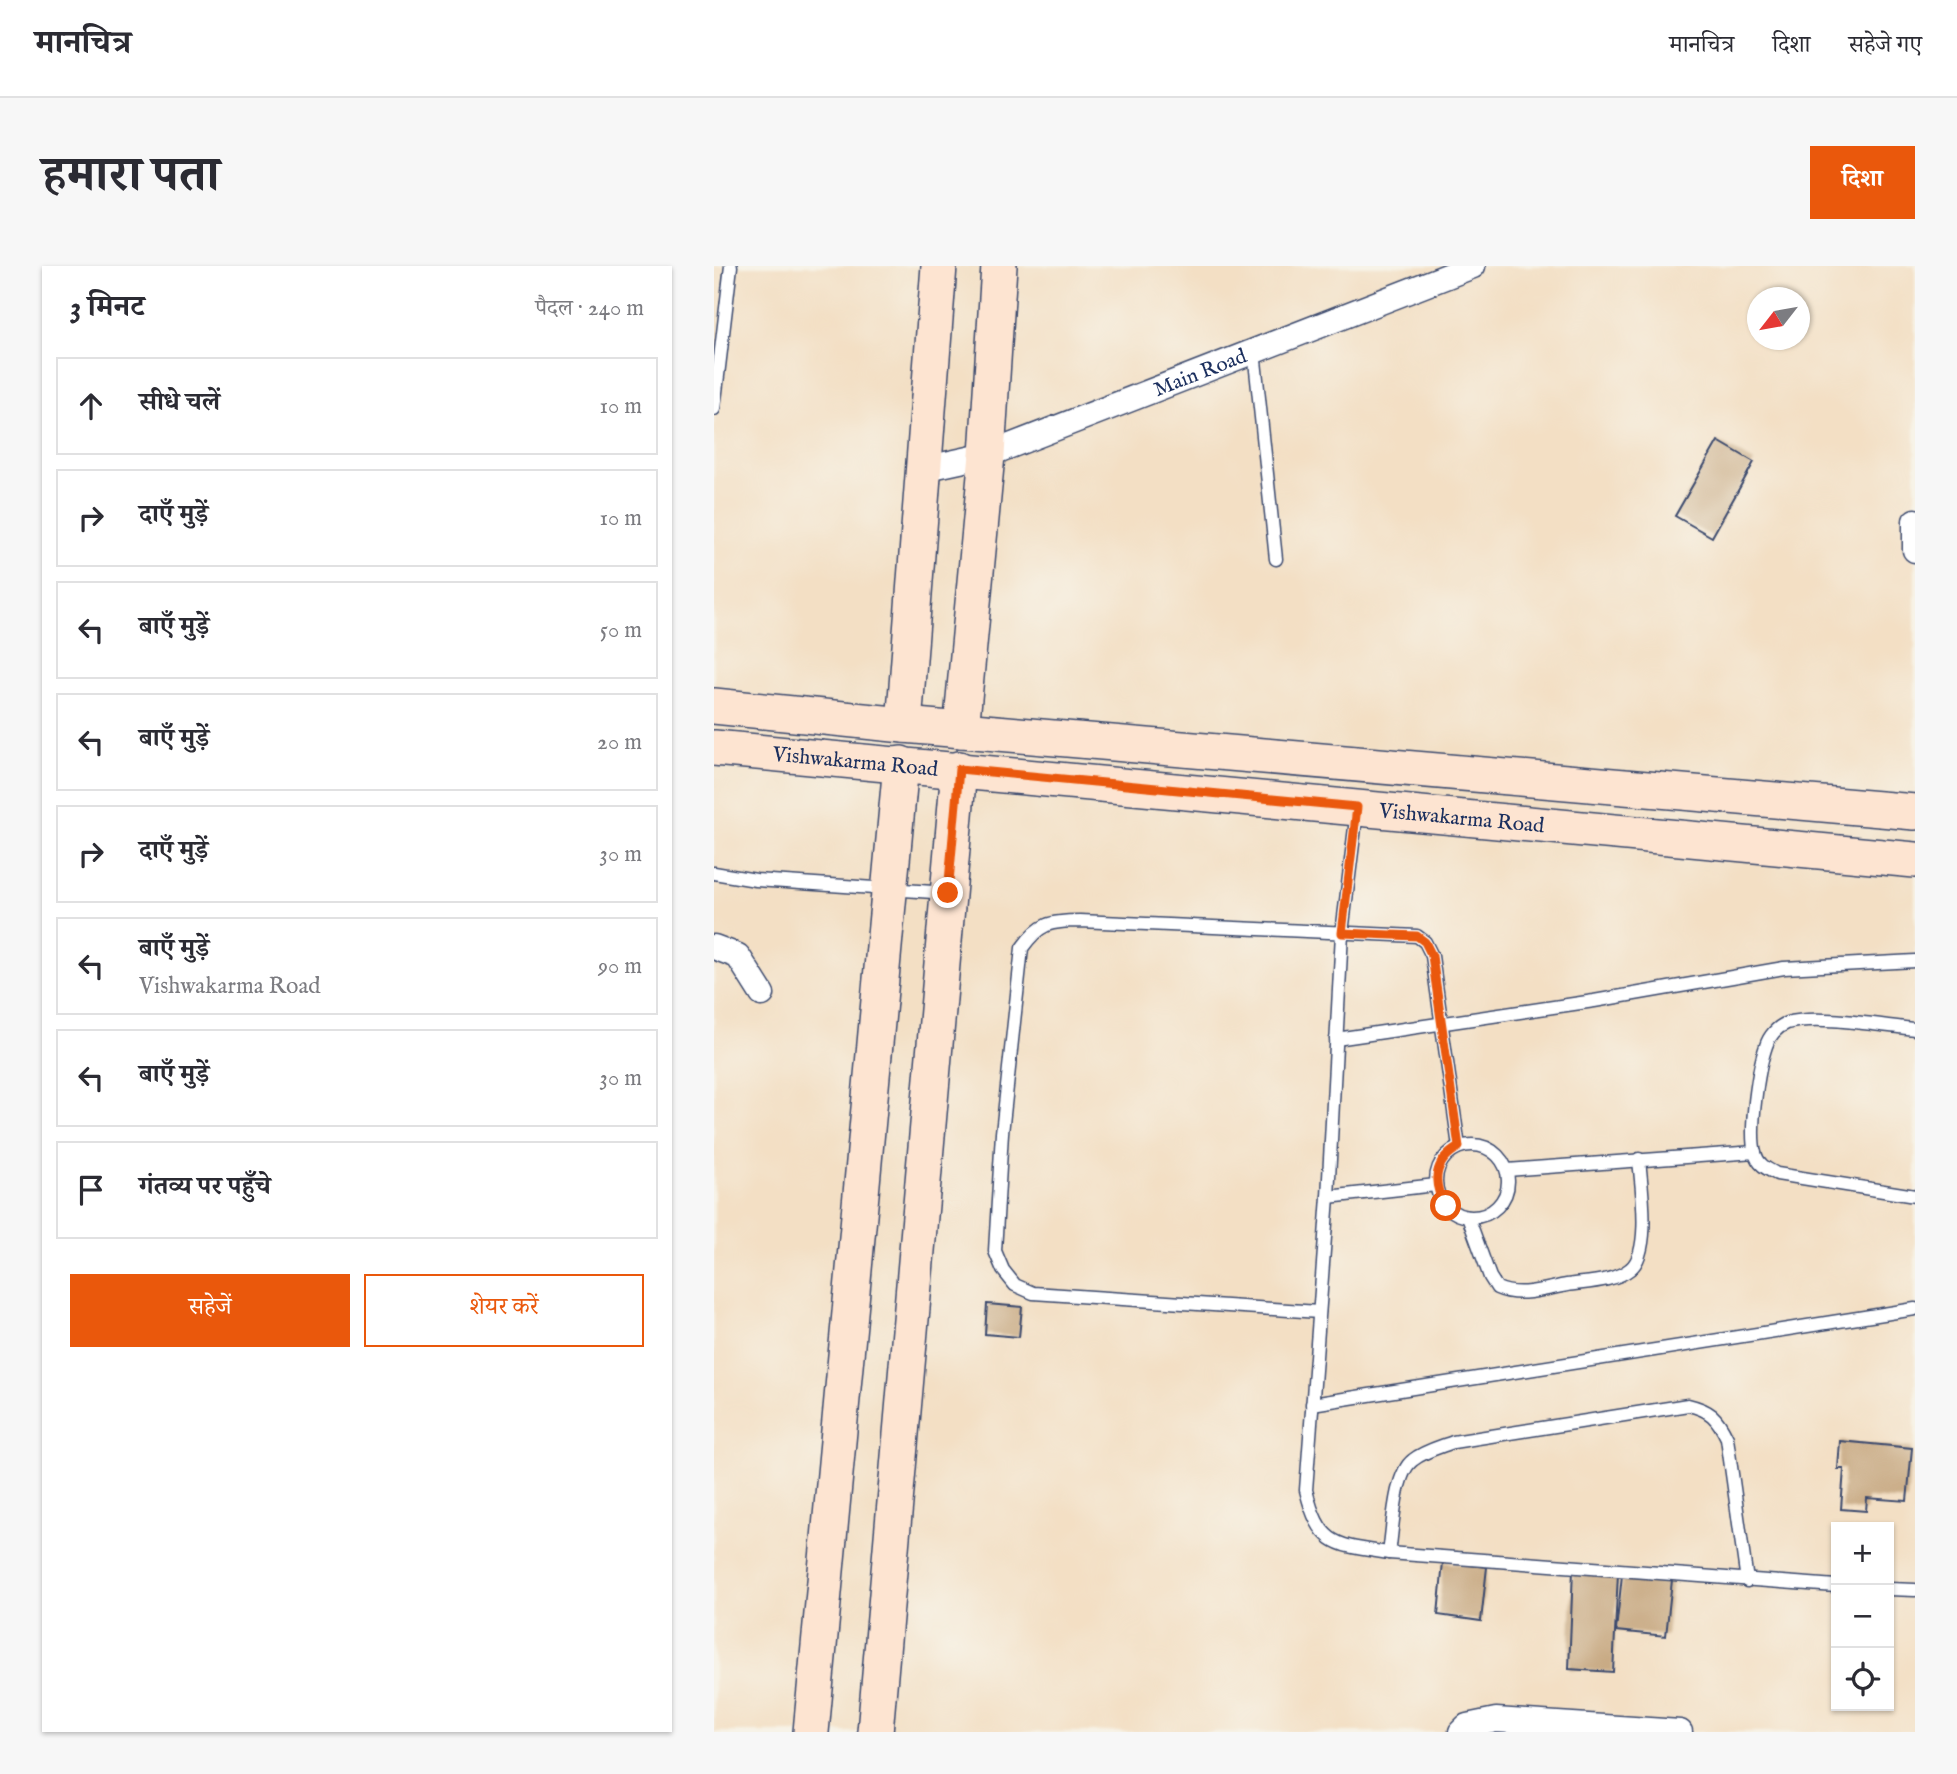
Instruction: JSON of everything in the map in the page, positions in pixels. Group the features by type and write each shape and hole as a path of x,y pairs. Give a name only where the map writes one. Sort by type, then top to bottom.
{"street":[{"path":"904,725 939,266"},
{"path":"961,730 988,455 999,266"},
{"name":"Main Road","path":"923,469 988,455 1473,266"},
{"path":"1915,521 1915,550"},
{"name":"Vishwakarma Road","path":"714,706 904,725 1915,812"},
{"name":"Vishwakarma Road","path":"714,748 1915,860"},
{"path":"811,1732 901,764"},
{"path":"875,1732 959,769"},
{"path":"714,947 738,956 762,994"},
{"path":"1461,1732 1467,1726 1496,1720 1680,1732"}],"lane":[{"path":"714,410 731,266"},
{"path":"1254,351 1276,559"},
{"path":"1357,807 1342,933 1328,1197 1306,1490 1313,1519 1328,1538 1345,1547 1389,1553 1831,1586"},
{"path":"714,873 756,880 948,893"},
{"path":"1319,1312 1034,1293 1015,1285 1003,1270 995,1251 1002,1133 1022,948 1035,930 1057,921 1405,934 1425,942 1432,956 1459,1147"},
{"path":"1336,1039 1784,968 1915,961"},
{"path":"1915,1029 1812,1021 1786,1024 1773,1031 1766,1045 1757,1101 1755,1153 1761,1166 1777,1174 1915,1196"},
{"path":"1482,1146 1502,1160 1507,1170 1506,1194 1499,1204 1491,1212 1468,1217 1446,1206 1436,1185 1441,1162 1459,1147 1482,1146"},
{"path":"1507,1170 1755,1153"},
{"path":"1468,1217 1490,1277 1497,1288 1523,1293 1608,1279 1630,1270 1640,1257 1643,1236 1639,1159"},
{"path":"1328,1197 1436,1185"},
{"path":"1312,1404 1915,1309"},
{"path":"1389,1553 1401,1475 1412,1460 1430,1450 1453,1442 1688,1405 1707,1410 1719,1420 1727,1438 1746,1581"},
{"path":"1894,1589 1915,1590"}],"building":[{"path":"1718,441 1754,462 1712,537 1675,516"},
{"path":"987,1304 1022,1307 1019,1337 985,1334"},
{"path":"1840,1441 1912,1448 1907,1501 1867,1498 1866,1511 1841,1509 1844,1469 1838,1469"},
{"path":"1443,1562 1487,1567 1481,1621 1438,1615"},
{"path":"1573,1570 1618,1573 1613,1672 1569,1669"},
{"path":"1622,1575 1672,1580 1666,1636 1616,1631"}],"route":[{"path":"948,893 959,769 1357,807 1342,933 1417,936 1425,942 1432,956 1459,1147 1441,1162 1437,1173 1436,1185 1446,1206"}]}
